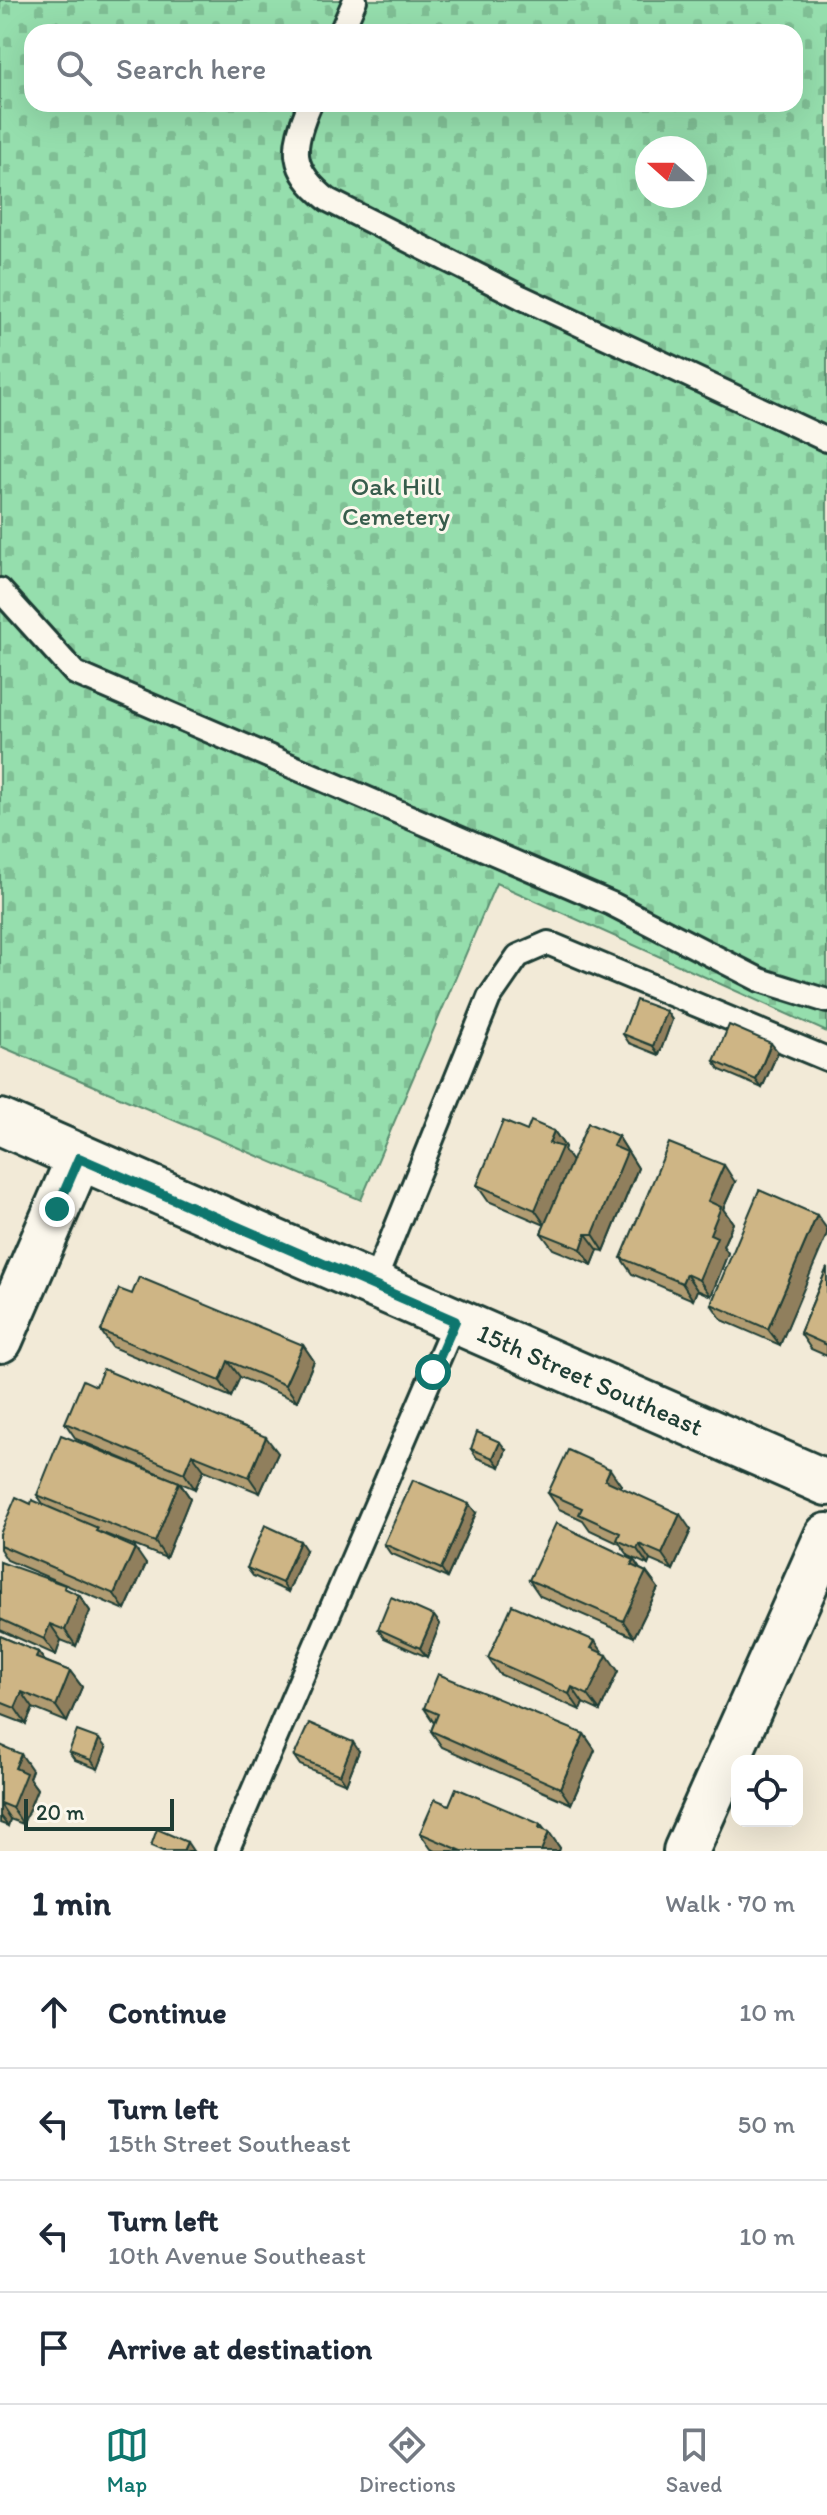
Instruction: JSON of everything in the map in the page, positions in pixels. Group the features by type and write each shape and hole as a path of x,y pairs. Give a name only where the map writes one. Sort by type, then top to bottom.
{"street":[{"name":"15th Street Southeast","path":"0,1122 827,1483"},
{"path":"0,1340 79,1158"},
{"path":"686,1851 827,1536"}],"lane":[{"path":"344,24 355,0"},
{"path":"306,112 298,131 295,153 304,181 328,200 521,297 827,440"},
{"path":"0,590 75,673 612,904 760,980 827,1001"},
{"path":"373,1285 489,998 518,956 548,943 827,1059"},
{"path":"227,1851 455,1321"}],"green space":[{"name":"Oak Hill Cemetery","path":"0,0 827,0 827,1032 496,883 361,1200 0,1046"}],"building":[{"path":"636,1000 666,1011 653,1046 623,1034"},
{"path":"729,1025 771,1043 756,1080 714,1061"},
{"path":"503,1121 527,1131 531,1121 554,1131 549,1143 562,1147 535,1210 477,1185"},
{"path":"588,1123 618,1136 613,1146 627,1152 593,1234 586,1234 581,1249 541,1233"},
{"path":"669,1143 724,1165 708,1201 721,1207 710,1234 717,1237 699,1280 686,1274 682,1283 621,1258"},
{"path":"759,1190 817,1215 768,1329 711,1304"},
{"path":"827,1268 827,1345 800,1333"},
{"path":"139,1277 303,1345 285,1385 228,1361 220,1381 101,1331 119,1289 132,1294"},
{"path":"103,1369 266,1437 249,1477 192,1454 184,1473 65,1423 83,1380 96,1386"},
{"path":"477,1432 500,1442 493,1458 471,1449"},
{"path":"61,1435 179,1482 155,1542 37,1495"},
{"path":"568,1450 610,1469 605,1480 680,1514 662,1554 639,1544 637,1549 617,1540 620,1533 579,1514 582,1508 548,1493"},
{"path":"413,1480 469,1504 441,1569 384,1544"},
{"path":"16,1497 31,1504 32,1500 98,1528 96,1531 135,1548 114,1594 0,1545 0,1534"},
{"path":"556,1523 634,1560 631,1565 646,1572 623,1621 529,1580"},
{"path":"265,1525 300,1541 282,1583 247,1568"},
{"path":"0,1562 65,1585 64,1588 79,1595 65,1630 50,1624 44,1639 0,1619"},
{"path":"391,1597 434,1616 420,1648 378,1629"},
{"path":"512,1605 595,1641 591,1648 607,1655 588,1695 572,1687 569,1694 488,1658"},
{"path":"0,1636 38,1652 36,1658 70,1671 56,1706 22,1692 15,1708 0,1702"},
{"path":"438,1674 584,1734 560,1788 431,1731 438,1714 424,1708"},
{"path":"309,1723 353,1742 340,1775 294,1756"},
{"path":"77,1731 99,1739 91,1760 69,1752"},
{"path":"0,1745 21,1754 15,1768 26,1773 12,1808 0,1803"},
{"path":"456,1788 540,1824 539,1828 549,1832 541,1851 462,1851 420,1833 435,1799 449,1805"},
{"path":"157,1829 187,1842 183,1851 163,1851 151,1846"}],"route":[{"path":"57,1209 79,1158 455,1321 433,1372"}]}
